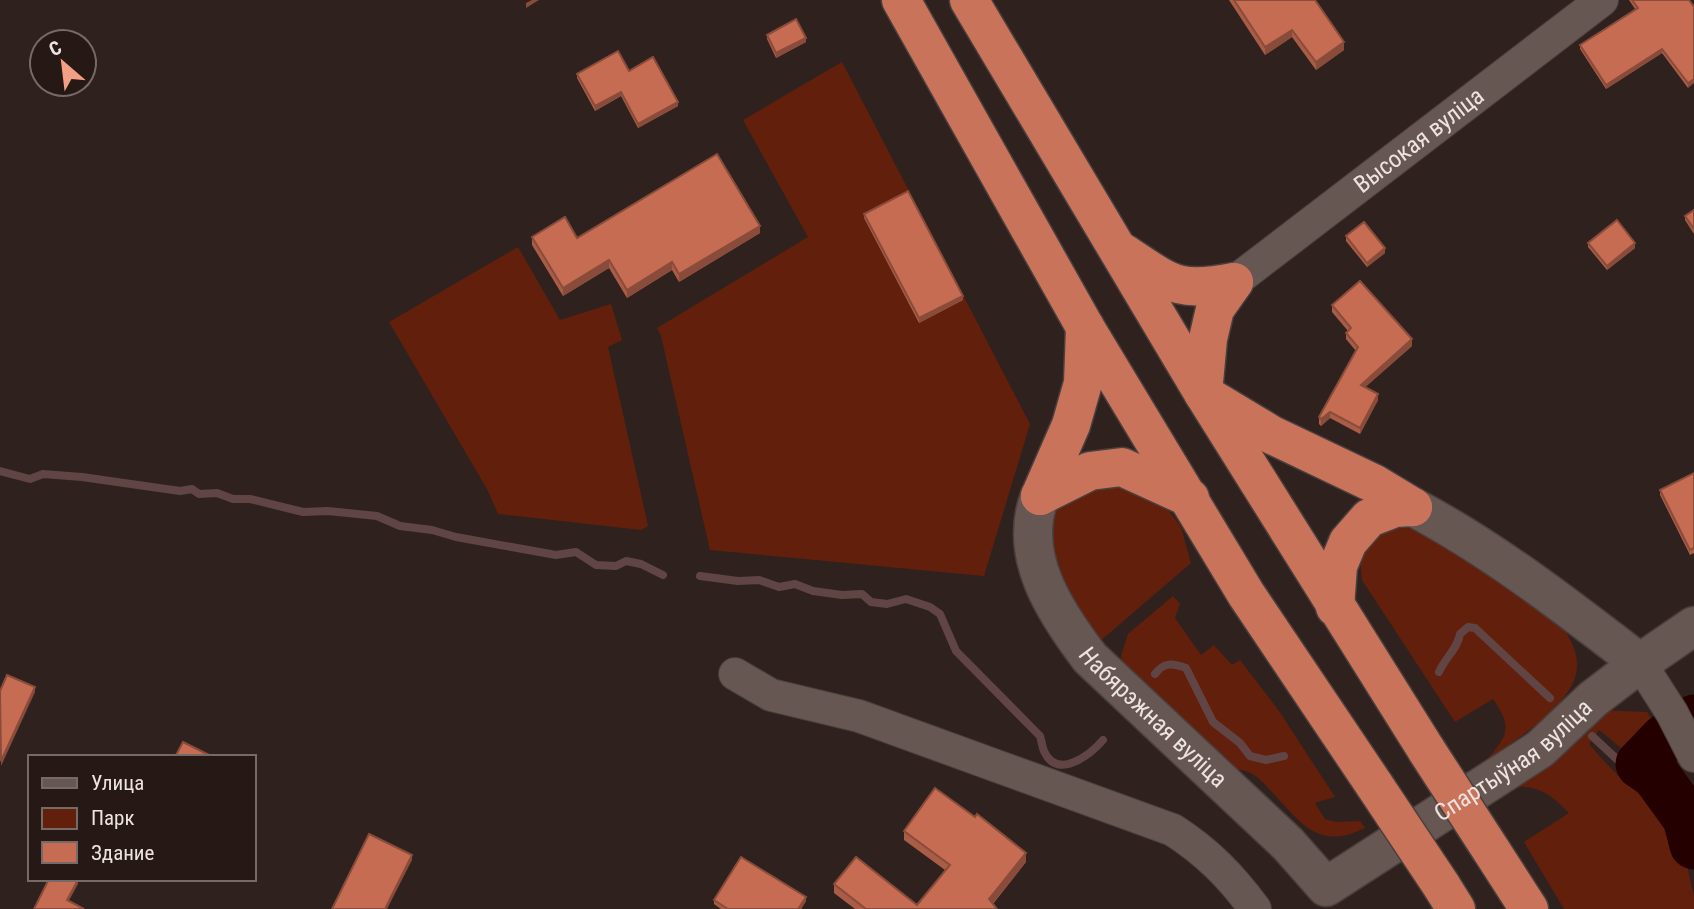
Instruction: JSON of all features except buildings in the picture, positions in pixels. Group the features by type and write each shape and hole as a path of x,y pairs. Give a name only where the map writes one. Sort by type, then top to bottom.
{"highway":[{"path":"901,0 1085,327 1247,594 1448,897"},
{"path":"969,0 1203,393 1335,607 1529,909"},
{"path":"1117,249 1175,286 1204,288 1234,282"},
{"path":"1203,393 1208,339 1215,309 1234,282"},
{"path":"1040,496 1072,425 1083,383 1085,327"},
{"path":"1203,393 1272,435 1374,484 1413,507"},
{"path":"1040,496 1090,471 1122,467 1190,498"},
{"path":"1335,607 1338,566 1348,542 1369,518 1395,508 1413,507"}],"street":[{"name":"Высокая вуліца","path":"1234,282 1602,0"},
{"name":"Набярэжная вуліца","path":"1040,496 1034,513 1035,558 1042,580 1067,628 1090,657 1288,844 1326,898"},
{"path":"1413,507 1466,536 1640,663 1672,713 1692,753"},
{"name":"Спартыўная вуліца","path":"1326,898 1540,749 1593,699 1694,626"},
{"path":"735,674 771,695 859,716 1173,830 1204,851 1240,888 1255,909"}],"green space":[{"path":"842,62 1030,424 984,576 710,550 657,328 808,237 743,120"},
{"path":"518,247 560,320 611,304 622,340 608,347 648,526 641,530 498,514 487,489 389,322"},
{"path":"1097,477 1161,501 1181,527 1191,563 1099,642 1067,602 1049,537 1055,505"},
{"path":"1395,526 1426,531 1563,627 1573,646 1577,667 1574,681 1566,694 1541,720 1485,762 1503,739 1505,732 1500,709 1493,699 1455,722 1362,580 1361,561 1366,546 1378,535"},
{"path":"1173,596 1180,604 1175,618 1201,655 1214,645 1232,665 1240,660 1279,711 1335,797 1315,803 1325,819 1336,822 1360,821 1365,828 1334,837 1311,830 1258,778 1250,772 1233,768 1126,673 1121,656 1128,634"},
{"path":"1598,710 1647,712 1660,734 1640,751 1630,755 1599,730 1589,744 1629,786 1676,819 1694,896 1694,909 1564,909 1524,842 1569,813 1544,792 1513,787"},
{"path":"1674,765 1694,804 1694,812 1666,776"}],"waterway":[{"path":"0,471 30,479 43,474 180,491 192,489 199,494 217,493 233,499 250,499 303,512 328,511 377,516 400,526 432,530 456,537 556,555 576,552 596,565 616,566 626,561 641,564 663,575"},
{"path":"700,576 738,581 759,580 779,587 795,584 813,591 842,595 862,594 871,602 887,604 906,599 930,607 940,614 956,651 1040,736 1044,751 1051,761 1058,764 1074,762 1091,752 1103,740"},
{"path":"1439,672 1457,644 1460,634 1468,627 1475,628 1550,698"},
{"path":"1155,674 1162,667 1169,665 1186,668 1213,722 1240,743 1250,756 1266,760 1284,756"},
{"path":"1694,719 1664,739 1640,764 1655,774 1687,818 1694,845"},
{"path":"1592,736 1622,764 1640,764"}]}
